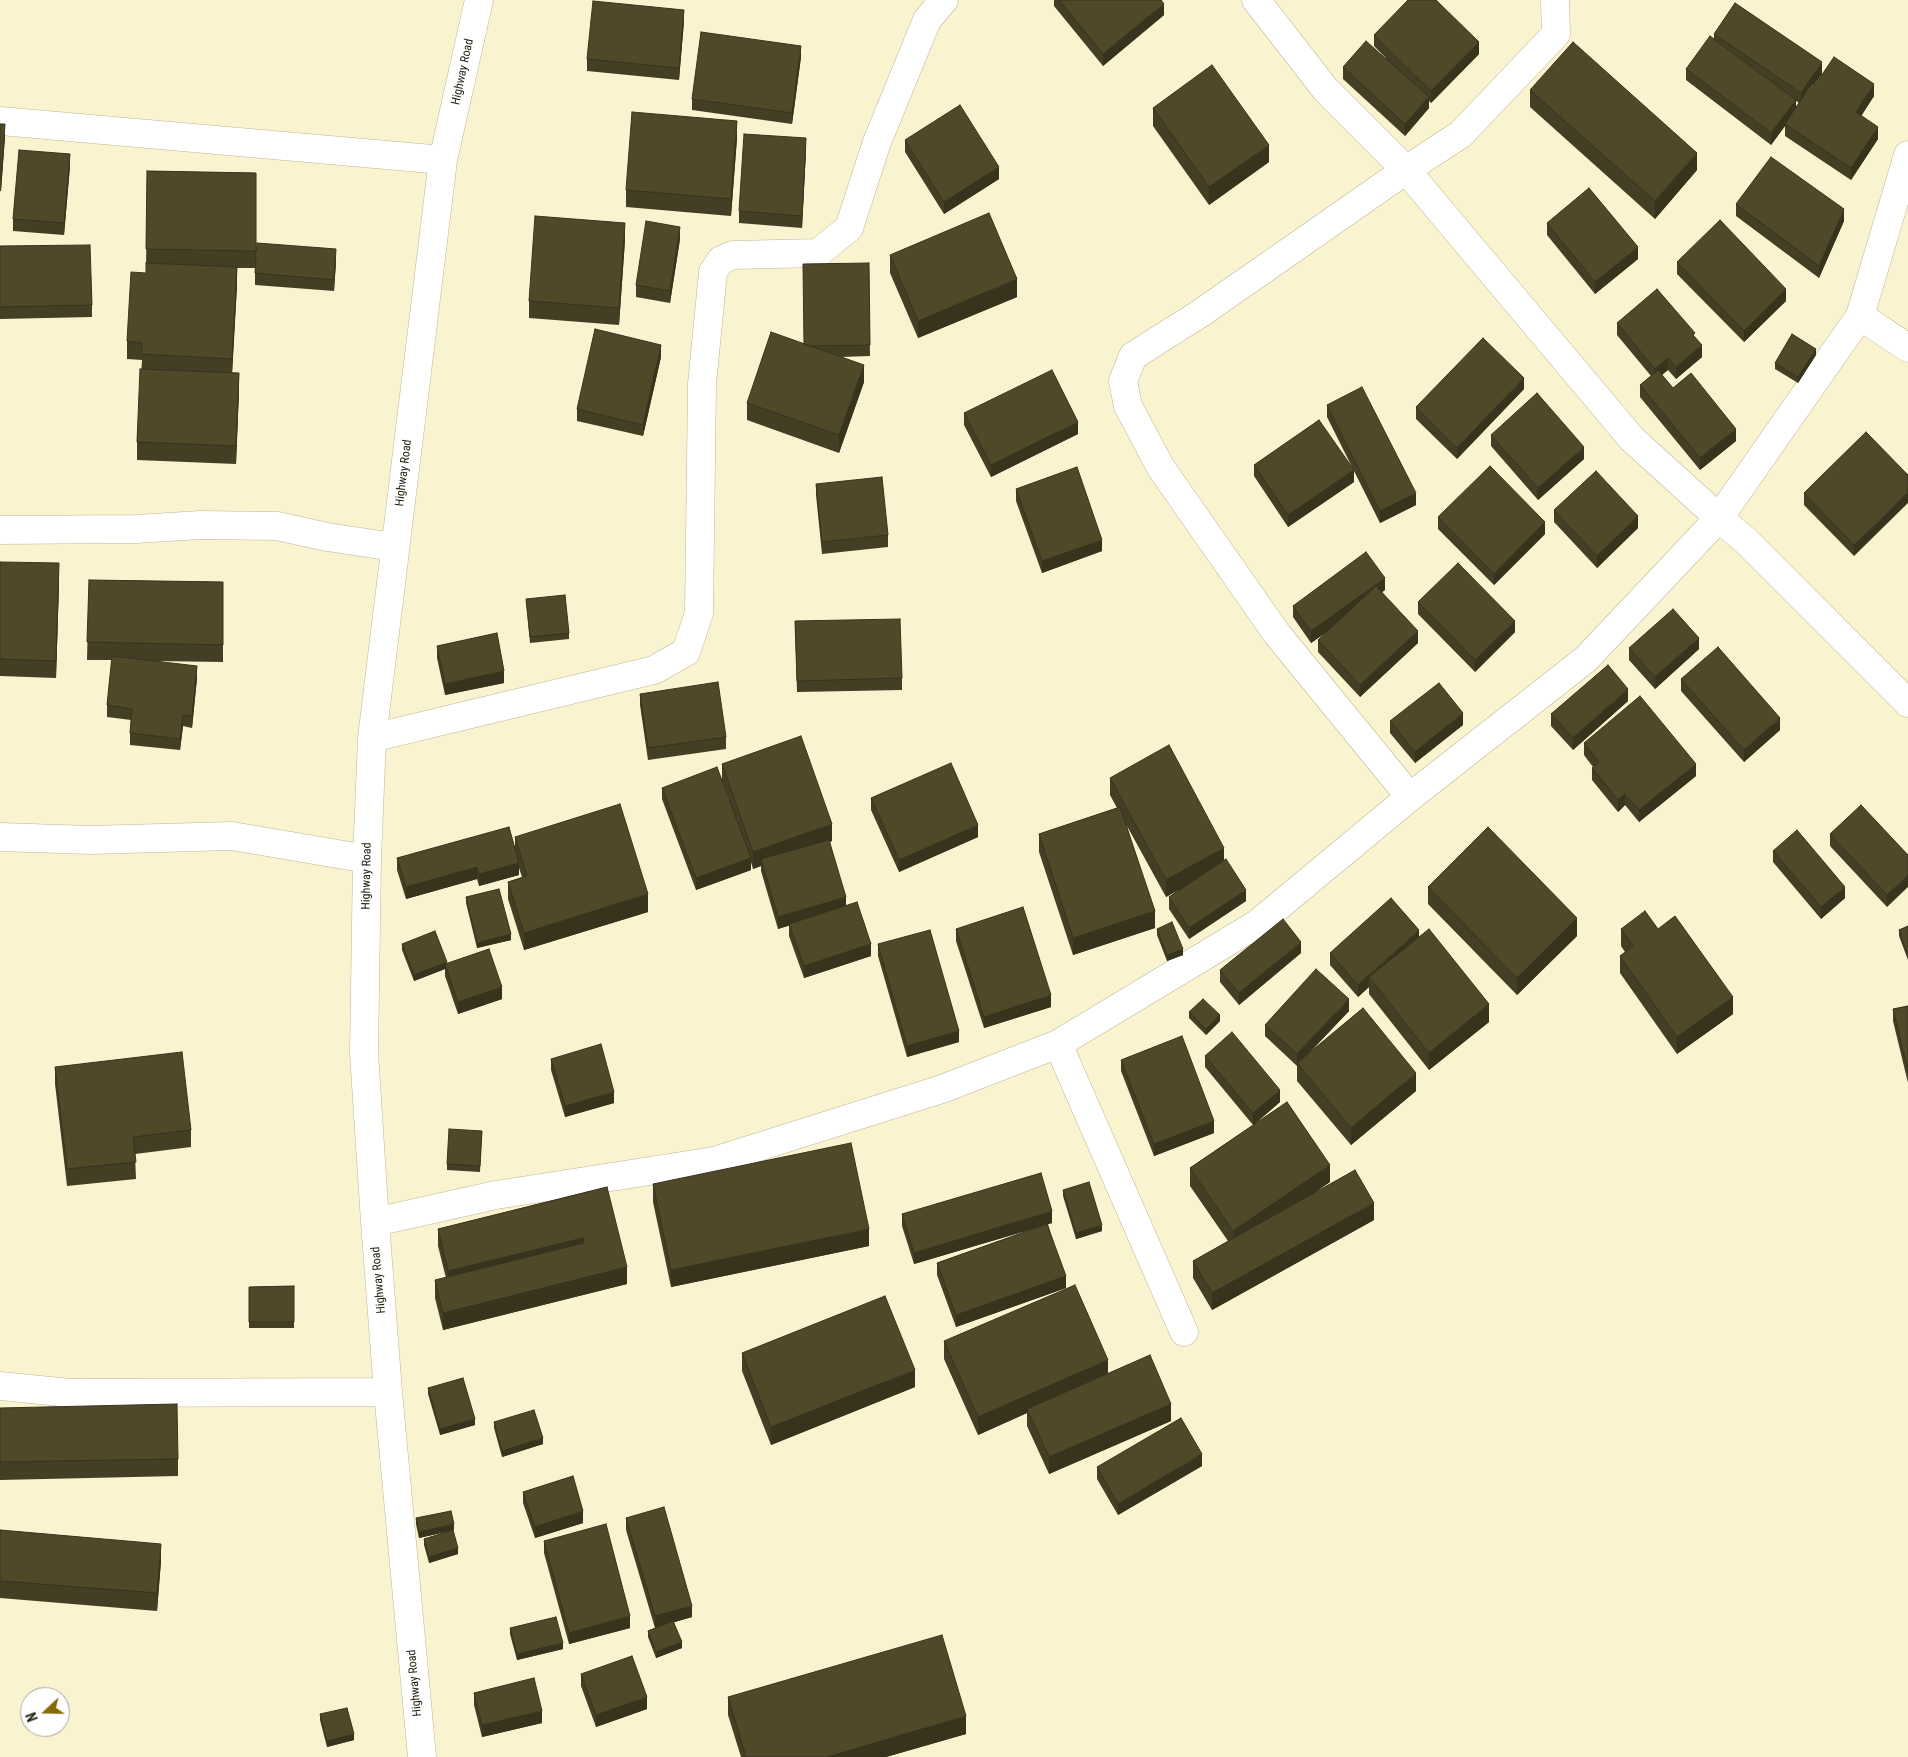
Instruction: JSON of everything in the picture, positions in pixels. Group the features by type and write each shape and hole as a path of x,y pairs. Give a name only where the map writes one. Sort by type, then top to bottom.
{"street":[{"name":"Highway Road","path":"422,1757 388,1392 364,1053 368,859 372,738 443,160 479,0"},
{"path":"372,738 654,670 686,652 699,613 702,384 713,272 720,260 733,255 818,253 849,228 877,142 927,20 944,0"},
{"path":"1256,0 1326,90 1406,170 1632,440 1746,541 1908,703"},
{"path":"1410,797 1277,634 1160,468 1128,406 1123,382 1133,356 1201,313 1406,170 1461,134 1556,34 1554,0"},
{"path":"0,121 443,160"},
{"path":"375,1222 496,1195 714,1161 942,1089 1058,1044 1257,924 1410,797 1586,658 1719,518 1860,316 1908,154"},
{"path":"1860,316 1908,348"},
{"path":"0,530 117,529 201,525 278,526 326,537 394,548"},
{"path":"0,837 90,840 232,836 368,859"},
{"path":"1058,1044 1184,1332"},
{"path":"0,1386 70,1393 388,1392"}],"building":[{"path":"1059,0 1161,0 1164,4 1103,54"},
{"path":"1408,0 1436,0 1479,42 1431,91 1374,35"},
{"path":"593,1 684,10 679,68 587,59"},
{"path":"1735,3 1822,62 1801,93 1714,34"},
{"path":"701,32 801,46 792,113 692,99"},
{"path":"1710,36 1796,100 1771,133 1686,69"},
{"path":"1366,41 1429,97 1405,124 1343,67"},
{"path":"1573,42 1697,153 1655,201 1530,90"},
{"path":"1834,57 1874,84 1856,112 1878,127 1851,168 1785,124 1812,83 1815,85"},
{"path":"1212,65 1269,145 1209,187 1153,108"},
{"path":"960,105 999,167 944,202 905,140"},
{"path":"632,112 737,121 731,199 626,190"},
{"path":"0,124 5,124 1,179 0,179"},
{"path":"744,134 806,138 802,216 739,211"},
{"path":"19,150 70,154 64,223 13,219"},
{"path":"1771,157 1844,209 1819,266 1736,204"},
{"path":"147,171 256,173 256,251 146,249"},
{"path":"1589,188 1638,247 1595,282 1547,223"},
{"path":"989,213 1017,279 918,321 890,255"},
{"path":"535,216 625,223 619,308 529,301"},
{"path":"1720,220 1786,289 1744,331 1677,262"},
{"path":"646,221 680,227 670,291 636,285"},
{"path":"257,243 336,249 334,280 255,273"},
{"path":"90,245 92,305 0,307 0,246"},
{"path":"146,263 237,267 232,359 142,354 142,343 127,341 131,272 146,273"},
{"path":"869,263 870,345 809,346 804,344 803,264"},
{"path":"1657,289 1695,333 1693,335 1702,345 1676,367 1668,358 1655,369 1617,323"},
{"path":"595,329 661,345 643,425 577,409"},
{"path":"771,332 864,365 839,435 747,403"},
{"path":"1792,334 1816,349 1798,377 1775,363"},
{"path":"1483,338 1524,378 1457,448 1416,407"},
{"path":"140,369 239,373 236,446 137,442"},
{"path":"1052,370 1078,422 991,465 964,413"},
{"path":"1658,370 1673,388 1691,373 1736,429 1700,458 1640,385"},
{"path":"1362,387 1416,493 1380,511 1327,405"},
{"path":"1537,393 1584,447 1538,488 1491,435"},
{"path":"1319,420 1354,470 1288,515 1254,465"},
{"path":"1866,432 1908,475 1908,492 1854,545 1804,493"},
{"path":"1490,466 1545,522 1494,574 1438,517"},
{"path":"1077,467 1102,540 1042,561 1016,489"},
{"path":"1596,471 1638,516 1597,556 1554,510"},
{"path":"882,477 888,535 822,542 816,484"},
{"path":"1366,552 1385,578 1311,631 1293,606"},
{"path":"0,562 59,563 56,661 0,659"},
{"path":"1458,563 1515,621 1475,660 1418,602"},
{"path":"89,580 223,582 223,645 87,642"},
{"path":"1376,586 1418,631 1360,685 1318,640"},
{"path":"565,595 569,633 530,637 526,599"},
{"path":"1673,609 1699,638 1655,677 1629,648"},
{"path":"900,619 902,678 797,681 795,621"},
{"path":"497,633 504,671 445,684 437,646"},
{"path":"1718,647 1780,718 1744,750 1681,679"},
{"path":"112,656 197,666 192,716 183,715 180,739 130,733 132,709 107,705"},
{"path":"1608,665 1628,689 1573,738 1551,714"},
{"path":"718,682 726,737 648,748 640,694"},
{"path":"1439,683 1463,713 1415,752 1390,721"},
{"path":"1640,696 1696,764 1639,810 1625,794 1618,800 1592,768 1599,762 1584,743"},
{"path":"801,736 832,824 753,852 722,764"},
{"path":"1169,745 1224,848 1166,880 1110,778"},
{"path":"951,763 978,825 899,860 871,798"},
{"path":"717,767 751,858 696,878 662,788"},
{"path":"620,804 648,894 524,933 508,882 527,876 515,837"},
{"path":"1861,805 1908,855 1908,875 1887,895 1830,834"},
{"path":"1120,807 1155,911 1073,938 1039,834"},
{"path":"509,827 519,863 479,874 477,867 406,887 397,858"},
{"path":"1488,827 1577,918 1517,978 1428,887"},
{"path":"1797,830 1845,887 1821,907 1773,851"},
{"path":"829,840 846,897 778,917 761,859"},
{"path":"1226,859 1246,890 1189,928 1169,897"},
{"path":"499,889 511,934 477,943 466,897"},
{"path":"1391,898 1419,930 1358,985 1330,953"},
{"path":"857,902 871,944 804,966 789,924"},
{"path":"1023,907 1051,995 984,1017 956,929"},
{"path":"1645,911 1658,929 1675,916 1733,997 1677,1037 1620,956 1633,946 1621,929"},
{"path":"1283,919 1301,942 1239,993 1220,970"},
{"path":"1172,922 1183,949 1167,955 1157,929"},
{"path":"1908,926 1908,955 1899,930"},
{"path":"1429,929 1489,1004 1429,1053 1369,977"},
{"path":"930,930 959,1031 907,1046 878,944"},
{"path":"435,931 447,962 414,975 402,944"},
{"path":"489,949 502,987 458,1002 445,964"},
{"path":"1316,969 1349,999 1297,1054 1265,1025"},
{"path":"1203,999 1220,1015 1206,1029 1189,1012"},
{"path":"1908,1006 1908,1071 1893,1009"},
{"path":"1363,1008 1416,1073 1351,1128 1297,1063"},
{"path":"1232,1032 1280,1090 1253,1113 1205,1056"},
{"path":"1182,1036 1214,1121 1154,1144 1121,1060"},
{"path":"601,1044 614,1092 565,1106 551,1059"},
{"path":"182,1052 191,1130 133,1137 136,1162 67,1169 55,1067"},
{"path":"1287,1102 1330,1165 1233,1231 1190,1168"},
{"path":"449,1129 482,1131 480,1166 447,1164"},
{"path":"851,1143 869,1229 671,1270 653,1184"},
{"path":"1355,1170 1374,1203 1212,1293 1193,1261"},
{"path":"1041,1173 1052,1211 914,1253 902,1214"},
{"path":"1089,1182 1102,1225 1076,1233 1063,1190"},
{"path":"607,1187 627,1267 443,1313 435,1280 584,1243 583,1238 448,1271 438,1229"},
{"path":"1047,1224 1066,1276 956,1315 937,1263"},
{"path":"1075,1285 1108,1360 978,1417 944,1341"},
{"path":"294,1286 294,1322 249,1322 249,1287"},
{"path":"885,1296 915,1370 771,1427 742,1353"},
{"path":"1150,1355 1171,1404 1049,1457 1027,1409"},
{"path":"463,1378 475,1419 440,1429 428,1388"},
{"path":"177,1404 178,1459 0,1462 0,1408"},
{"path":"534,1410 543,1438 502,1451 494,1422"},
{"path":"1181,1418 1202,1454 1118,1504 1097,1467"},
{"path":"573,1476 583,1511 535,1527 523,1492"},
{"path":"664,1507 692,1606 655,1616 626,1518"},
{"path":"451,1511 454,1524 419,1532 416,1518"},
{"path":"606,1524 630,1616 569,1633 544,1541"},
{"path":"0,1530 161,1544 157,1593 0,1581"},
{"path":"453,1530 458,1548 429,1557 424,1539"},
{"path":"556,1617 563,1643 517,1654 510,1628"},
{"path":"673,1621 682,1642 656,1652 648,1631"},
{"path":"942,1635 966,1716 827,1757 746,1757 728,1697"},
{"path":"632,1656 647,1697 596,1715 581,1674"},
{"path":"534,1678 542,1711 482,1725 474,1693"},
{"path":"347,1708 354,1734 327,1741 320,1714"}]}
